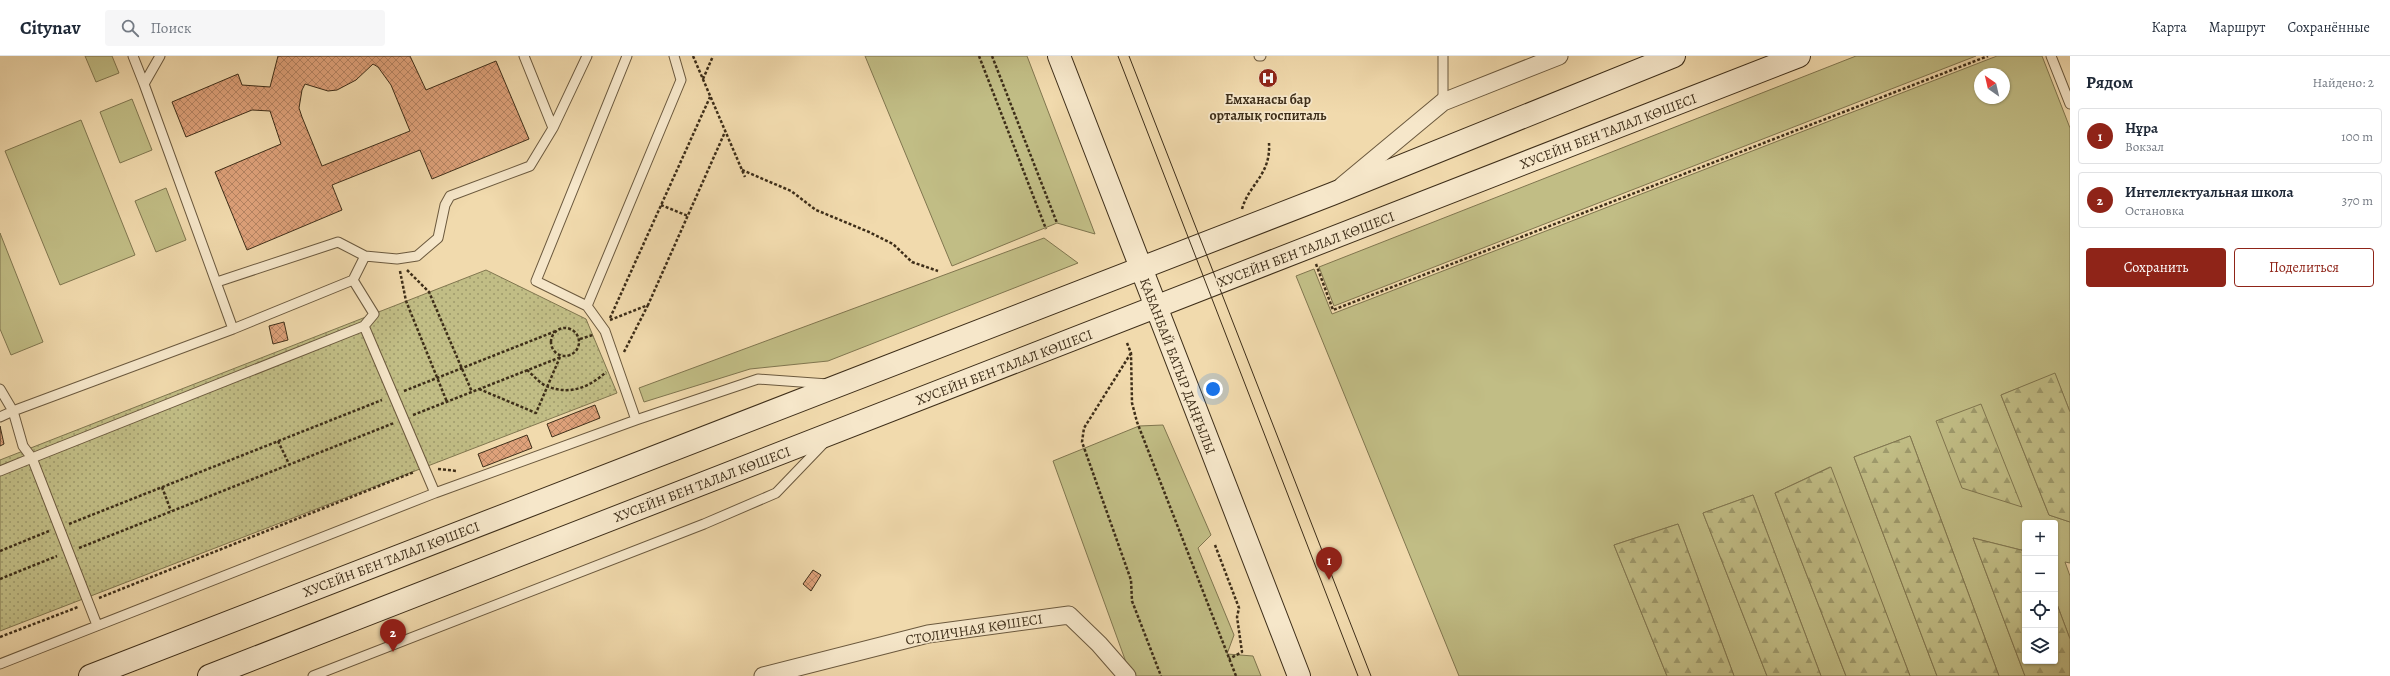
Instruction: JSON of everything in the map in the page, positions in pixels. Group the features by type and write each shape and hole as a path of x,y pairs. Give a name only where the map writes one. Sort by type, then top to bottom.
{"street":[{"name":"ҚАБАНБАЙ БАТЫР ДАҢҒЫЛЫ","path":"1059,56 1155,308 1299,676"},
{"path":"1332,194 1443,102 1559,56"},
{"name":"ХУСЕЙН БЕН ТАЛАЛ КӨШЕСІ","path":"90,676 1332,194 1674,56"},
{"name":"ХУСЕЙН БЕН ТАЛАЛ КӨШЕСІ","path":"209,676 1799,56"},
{"name":"СТОЛИЧНАЯ КӨШЕСІ","path":"763,676 928,634 1069,615 1100,644 1127,676"}],"lane":[{"path":"133,56 233,329"},
{"path":"144,84 160,56"},
{"path":"524,56 553,128"},
{"path":"217,282 338,242 365,256 397,259 417,256 438,238 445,205 450,196 530,166 553,128 587,56"},
{"path":"627,56 536,281 587,306 605,331 636,420"},
{"path":"587,306 681,80 674,56"},
{"path":"1443,56 1443,102"},
{"path":"2051,56 2070,104"},
{"path":"0,417 233,329 353,280 365,256"},
{"path":"0,471 364,326 374,314 353,280"},
{"path":"364,326 435,493"},
{"path":"0,664 435,493 636,420 758,379 841,384"},
{"path":"0,389 13,411 23,446 32,458 96,625"},
{"path":"313,676 704,524 776,493 834,433"}],"path":[{"path":"693,56 745,177"},
{"path":"703,79 713,56"},
{"path":"979,56 1046,229"},
{"path":"992,56 1058,223"},
{"path":"1309,248 1333,310 1988,56"},
{"path":"605,331 710,96"},
{"path":"527,370 548,387 567,392 582,388 598,380 616,363 628,348 725,132"},
{"path":"1237,231 1244,201 1258,182 1270,156 1269,143"},
{"path":"742,170 791,191 816,210 869,232 893,244 912,262 938,271"},
{"path":"661,205 688,216"},
{"path":"397,259 428,292 472,392"},
{"path":"397,259 406,301 447,402"},
{"path":"610,320 648,305"},
{"path":"0,551 565,327 575,331 580,339 578,350 571,356 560,356 0,579"},
{"path":"556,331 551,340 552,350 560,356"},
{"path":"1127,343 1131,353 1132,403 1138,422 1236,676"},
{"path":"1131,353 1084,428 1082,442 1131,580 1132,601 1161,676"},
{"path":"479,389 536,413 560,356"},
{"path":"278,441 289,464"},
{"path":"0,637 425,468 460,471"},
{"path":"162,487 171,511"},
{"path":"1215,545 1239,608 1237,618 1242,652 1229,659"}],"green space":[{"path":"85,56 112,56 119,73 96,82"},
{"path":"865,56 1027,56 1095,234 1057,223 952,266"},
{"path":"1856,56 1976,56 1334,306 1319,267"},
{"path":"1997,56 2042,56 2070,128 2070,412 2055,374 2001,395 2049,515 2070,522 2070,563 2065,562 2070,576 2070,639 2058,607 2058,520 2022,520 2022,550 1973,538 2025,676 1999,676 1910,436 1854,457 1937,676 1910,676 1830,467 1775,493 1846,676 1821,676 1753,495 1703,513 1767,676 1734,676 1678,524 1614,545 1667,676 1459,676 1296,276 1314,269 1332,314"},
{"path":"132,99 152,150 120,163 100,112"},
{"path":"81,120 135,255 60,285 5,151"},
{"path":"166,188 186,240 156,252 135,201"},
{"path":"0,233 43,342 11,355 0,329"},
{"path":"1044,238 1078,263 828,361 750,369 644,402 639,388"},
{"path":"486,270 586,319 617,393 0,631 0,460"},
{"path":"2055,373 2070,412 2070,522 2049,515 2001,395"},
{"path":"1981,404 2022,507 1962,488 1936,421"},
{"path":"1163,425 1211,535 1198,548 1234,635 1227,654 1253,656 1261,676 1131,676 1053,461 1139,426"},
{"path":"1910,436 1999,676 1937,676 1854,457"},
{"path":"1831,467 1910,676 1846,676 1775,493"},
{"path":"1753,495 1821,676 1767,676 1703,513"},
{"path":"1678,524 1734,676 1667,676 1614,545"},
{"path":"1973,538 2022,550 2022,664 2058,664 2058,607 2070,639 2070,676 2025,676"}],"building":[{"path":"278,56 410,56 426,90 496,61 529,139 432,179 420,150 332,185 342,210 247,250 215,172 281,144 270,111 252,110 186,137 172,102 238,74 242,85 270,87","holes":["373,64 378,67 391,85 410,131 322,166 299,108 302,90 305,84 328,91 337,90 356,80"]},
{"path":"284,322 288,340 273,344 269,326"},
{"path":"595,405 600,418 552,437 547,424"},
{"path":"0,426 4,444 0,446"},
{"path":"527,435 532,448 483,467 478,454"},
{"path":"813,570 821,575 811,591 803,584"}],"tram line":[{"path":"1118,56 1358,676"},
{"path":"1129,56 1371,676"}],"place":[{"name":"Емханасы бар орталық госпиталь","path":"1268,78"},
{"name":"Нұра","path":"1329,580"},
{"name":"Интеллектуальная школа","path":"393,652"}]}
